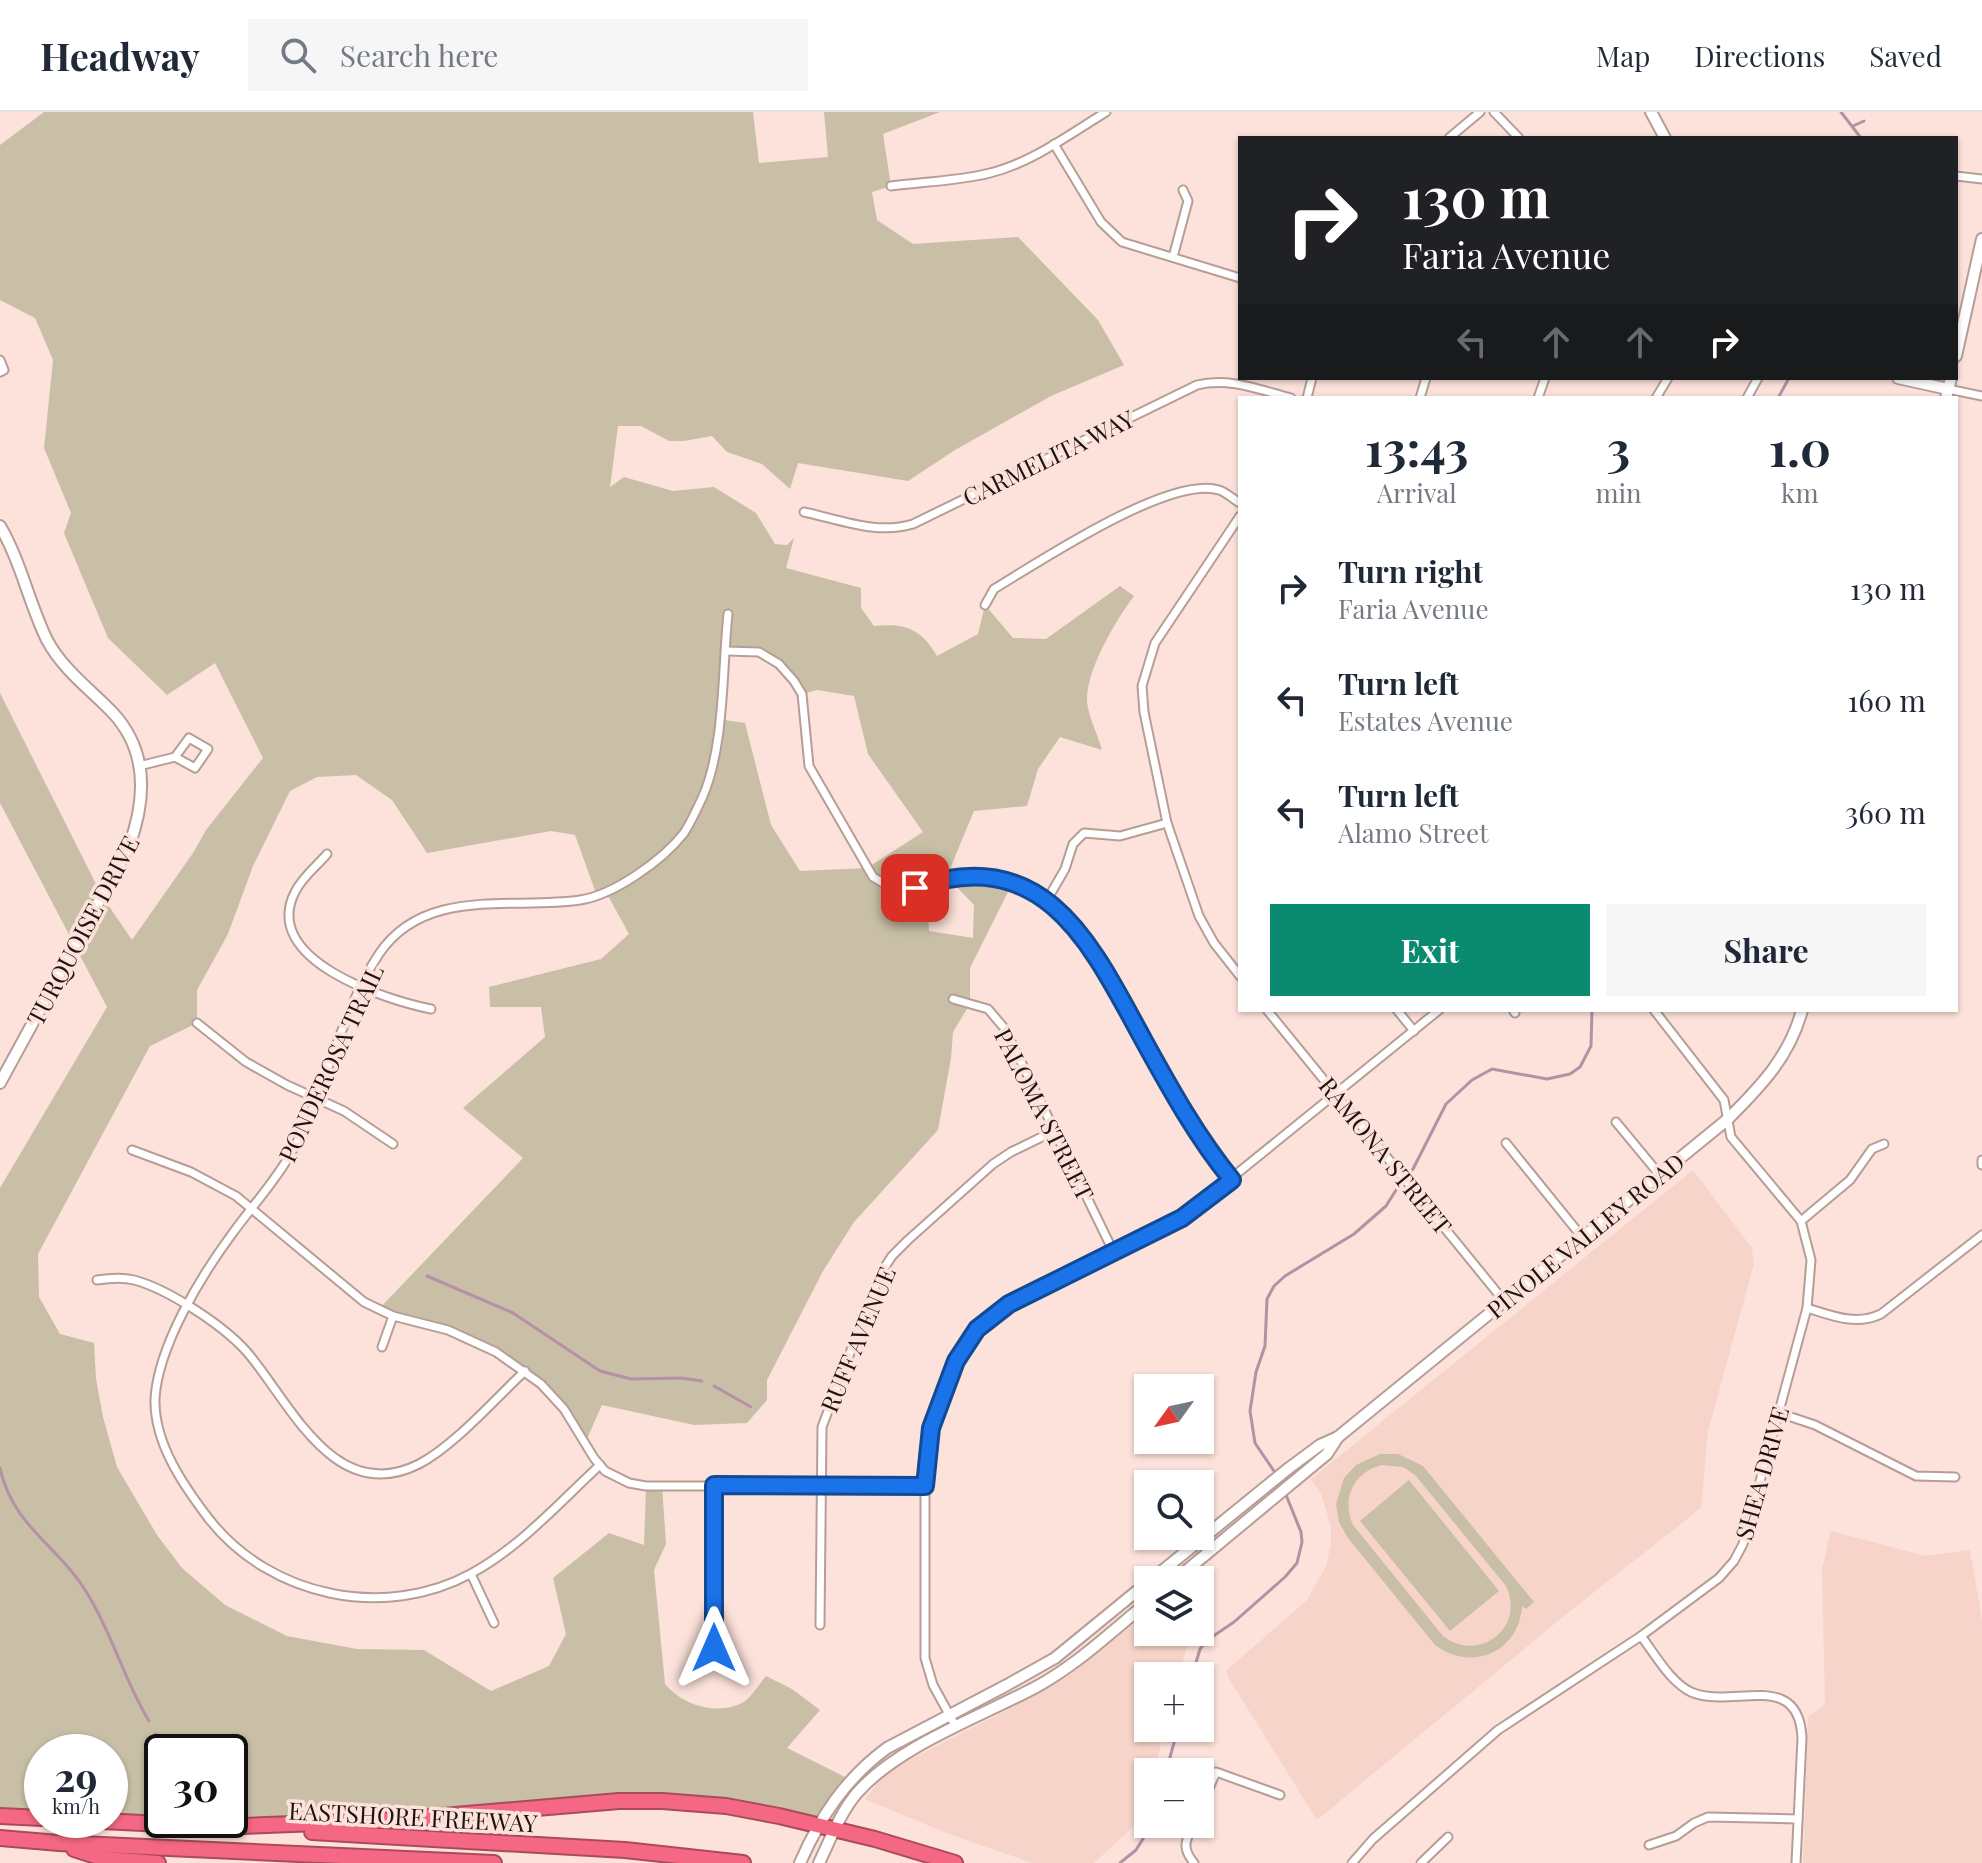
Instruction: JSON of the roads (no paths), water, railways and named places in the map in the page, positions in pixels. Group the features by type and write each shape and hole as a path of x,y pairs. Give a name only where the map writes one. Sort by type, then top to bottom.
{"highway":[{"path":"248,1826 396,1820 619,1801 726,1806 836,1828 955,1863"},
{"path":"0,1816 24,1817"},
{"name":"EASTSHORE FREEWAY","path":"248,1829 625,1850 743,1863"},
{"name":"EASTSHORE FREEWAY","path":"0,1838 494,1863"},
{"path":"59,1843 105,1859 158,1863"}],"main road":[{"path":"1651,112 1664,136"},
{"path":"1958,347 1982,239"},
{"path":"1908,380 1949,388"},
{"name":"TURQUOISE DRIVE","path":"0,526 14,550 48,640 74,677 114,715 130,738 143,786 139,819 129,846 0,1083"},
{"name":"PINOLE VALLEY ROAD","path":"1168,1566 1289,1468 1320,1445 1338,1437 1728,1119 1780,1062 1792,1040 1801,1012"},
{"name":"PINOLE VALLEY ROAD","path":"1192,1566 1327,1454 1338,1437"},
{"name":"PINOLE VALLEY ROAD","path":"800,1863 816,1825 847,1784 872,1759 1055,1658 1134,1593"},
{"path":"819,1863 847,1806 877,1773 956,1727 1038,1686 1134,1613"}],"street":[{"path":"891,186 991,173 1054,144 1106,112"},
{"path":"1451,136 1480,112"},
{"path":"1494,112 1517,136"},
{"path":"1054,144 1101,222 1122,242 1238,277"},
{"path":"1958,176 1982,179"},
{"path":"1173,257 1188,201 1183,190"},
{"path":"0,360 4,370 0,372"},
{"name":"CARMELITA WAY","path":"804,512 886,530 900,528 1197,385 1229,382 1283,396"},
{"path":"1949,388 1982,396"},
{"path":"985,605 994,589 1132,509 1198,490 1219,490 1238,502"},
{"path":"1238,519 1155,643 1142,686 1144,712 1167,823 1199,916 1214,943 1238,973"},
{"name":"PONDEROSA TRAIL","path":"600,1465 495,1559 471,1574 414,1594 352,1598 305,1587 280,1577 226,1539 171,1461 162,1440 156,1417 159,1374 169,1344 215,1258 290,1155 317,1098 361,988 381,952 400,932 423,917 448,908 579,900 607,893 655,860 683,833 704,793 714,754 728,614"},
{"path":"726,651 759,652 779,664 794,681 802,694 809,766 873,877 890,887 915,888 953,879 985,877 1012,884 1047,900 1068,918 1095,952 1192,1127 1232,1180"},
{"path":"139,766 175,757 189,738 208,749 195,768 175,757"},
{"path":"1047,900 1065,869 1073,844 1084,833 1120,836 1167,823"},
{"path":"327,854 295,890 290,911 291,924 303,948 315,960 361,988 431,1009"},
{"name":"PALOMA STREET","path":"953,999 988,1009 1005,1029 1114,1253"},
{"name":"RAMONA STREET","path":"1269,1012 1504,1301"},
{"path":"1399,1012 1414,1031"},
{"path":"956,1727 933,1685 925,1658 925,1486 931,1428 956,1361 968,1339 1009,1304 1182,1218 1437,1012"},
{"name":"SHEA DRIVE","path":"1352,1863 1373,1839 1498,1730 1641,1636 1719,1578 1734,1561 1749,1526 1807,1308 1811,1260 1801,1221 1731,1137 1724,1100 1656,1012"},
{"path":"197,1023 246,1062 344,1111 393,1144"},
{"path":"1616,1122 1659,1174"},
{"name":"RUFF AVENUE","path":"820,1625 821,1434 824,1418 879,1276 908,1240 993,1164 1054,1131"},
{"path":"1506,1143 1582,1237"},
{"path":"1801,1221 1850,1180 1872,1149 1884,1144"},
{"path":"132,1150 219,1186 252,1208 364,1302 393,1316 472,1339 525,1371 564,1409 600,1465 620,1480 637,1485 925,1486"},
{"path":"1807,1308 1851,1321 1867,1321 1881,1314 1982,1235"},
{"path":"97,1280 135,1280 188,1306 224,1331 246,1351 317,1445 332,1458 365,1471 383,1473 402,1470 436,1453 525,1371"},
{"path":"382,1347 393,1316"},
{"path":"1779,1413 1815,1425 1916,1476 1955,1477"},
{"path":"714,1485 714,1648"},
{"path":"471,1574 494,1623"},
{"path":"1641,1636 1676,1680 1689,1691 1716,1697 1776,1696 1793,1709 1801,1724 1802,1738 1796,1863"},
{"path":"1214,1777 1216,1772 1280,1795"},
{"path":"1649,1845 1676,1836 1708,1817 1798,1819"},
{"path":"1421,1863 1448,1837"},
{"path":"1187,1838 1186,1853 1194,1863"}],"waterway":[{"path":"1841,112 1859,136"},
{"path":"1853,126 1864,121"},
{"path":"1779,396 1788,380"},
{"path":"1276,1474 1255,1443 1250,1411 1256,1372 1265,1346 1267,1299 1274,1286 1354,1234 1386,1206 1413,1169 1446,1104 1472,1080 1492,1069 1547,1079 1570,1074 1580,1067 1591,1046 1592,1012"},
{"path":"427,1276 513,1313 600,1371 631,1379 681,1378 702,1381"},
{"path":"714,1386 751,1407"},
{"path":"0,1468 15,1506 87,1593 149,1721"},
{"path":"1196,1662 1206,1641 1234,1622 1297,1563 1301,1532 1280,1480"},
{"path":"1170,1758 1174,1742"},
{"path":"1120,1863 1136,1850 1143,1838"}]}
